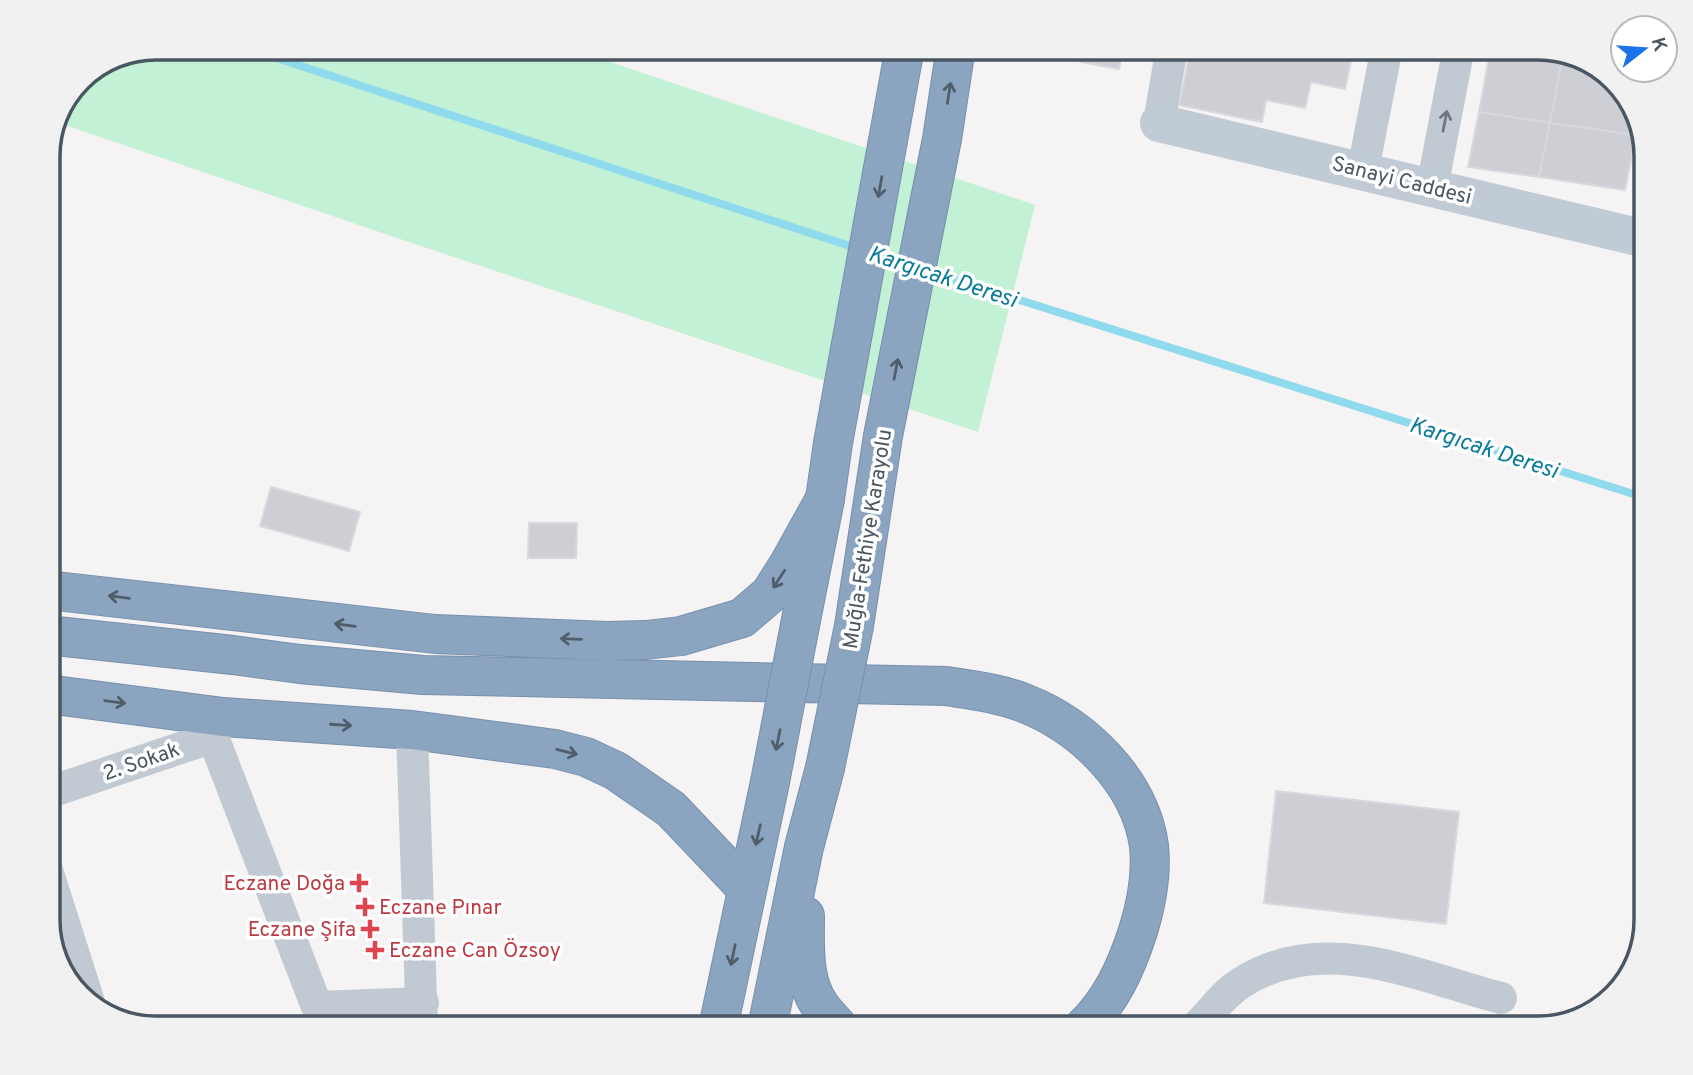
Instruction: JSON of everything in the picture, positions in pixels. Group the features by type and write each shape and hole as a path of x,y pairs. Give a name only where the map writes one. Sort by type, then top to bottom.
{"highway":[{"path":"721,1015 770,782 825,499 903,60"},
{"name":"Muğla-Fethiye Karayolu","path":"770,1015 854,626 883,436 942,139 954,60"},
{"path":"60,591 435,634 607,640 646,640 681,636 742,618 770,594 825,499"},
{"path":"60,636 423,675 946,686 989,693 1023,703 1055,717 1086,739 1108,762 1126,787 1140,816 1149,846 1149,881 1141,921 1130,956 1115,988 1096,1015"},
{"path":"60,697 218,727 412,730 555,750 586,757 616,771 671,808 746,888"},
{"path":"804,848 805,955 810,985 819,1006 827,1015"}],"street":[{"path":"1159,123 1170,60"},
{"path":"1363,170 1384,60"},
{"path":"1432,188 1457,60"},
{"name":"Sanayi Caddesi","path":"1159,123 1633,236"},
{"path":"218,727 317,1007 422,1015 412,730"},
{"name":"2. Sokak","path":"60,788 218,727"},
{"path":"60,916 77,975"},
{"path":"1207,1015 1226,993 1242,982 1275,966 1308,958 1345,957 1411,971 1501,998"}],"green space":[{"path":"143,60 605,60 1035,205 978,432 65,125 69,113 79,97 107,72"}],"building":[{"path":"1080,60 1121,60 1119,69"},
{"path":"1188,60 1351,60 1345,89 1311,82 1305,108 1266,100 1262,122 1179,105"},
{"path":"1489,60 1550,60 1562,63 1550,123 1479,112"},
{"path":"1562,63 1580,69 1610,92 1621,107 1631,134 1550,123"},
{"path":"1479,112 1550,123 1539,177 1468,167"},
{"path":"1550,123 1631,134 1633,150 1625,190 1539,177"},
{"path":"271,487 360,512 349,551 260,526"},
{"path":"529,523 577,523 576,558 528,558"},
{"path":"1276,791 1459,812 1446,924 1264,903"}],"waterway":[{"name":"Kargıcak Deresi","path":"283,60 859,249"},
{"name":"Kargıcak Deresi","path":"878,255 905,264"},
{"name":"Kargıcak Deresi","path":"928,271 1633,494"}],"place":[{"name":"Eczane Doğa","path":"359,883"},
{"name":"Eczane Pınar","path":"365,907"},
{"name":"Eczane Şifa","path":"370,929"},
{"name":"Eczane Can Özsoy","path":"375,950"}]}
